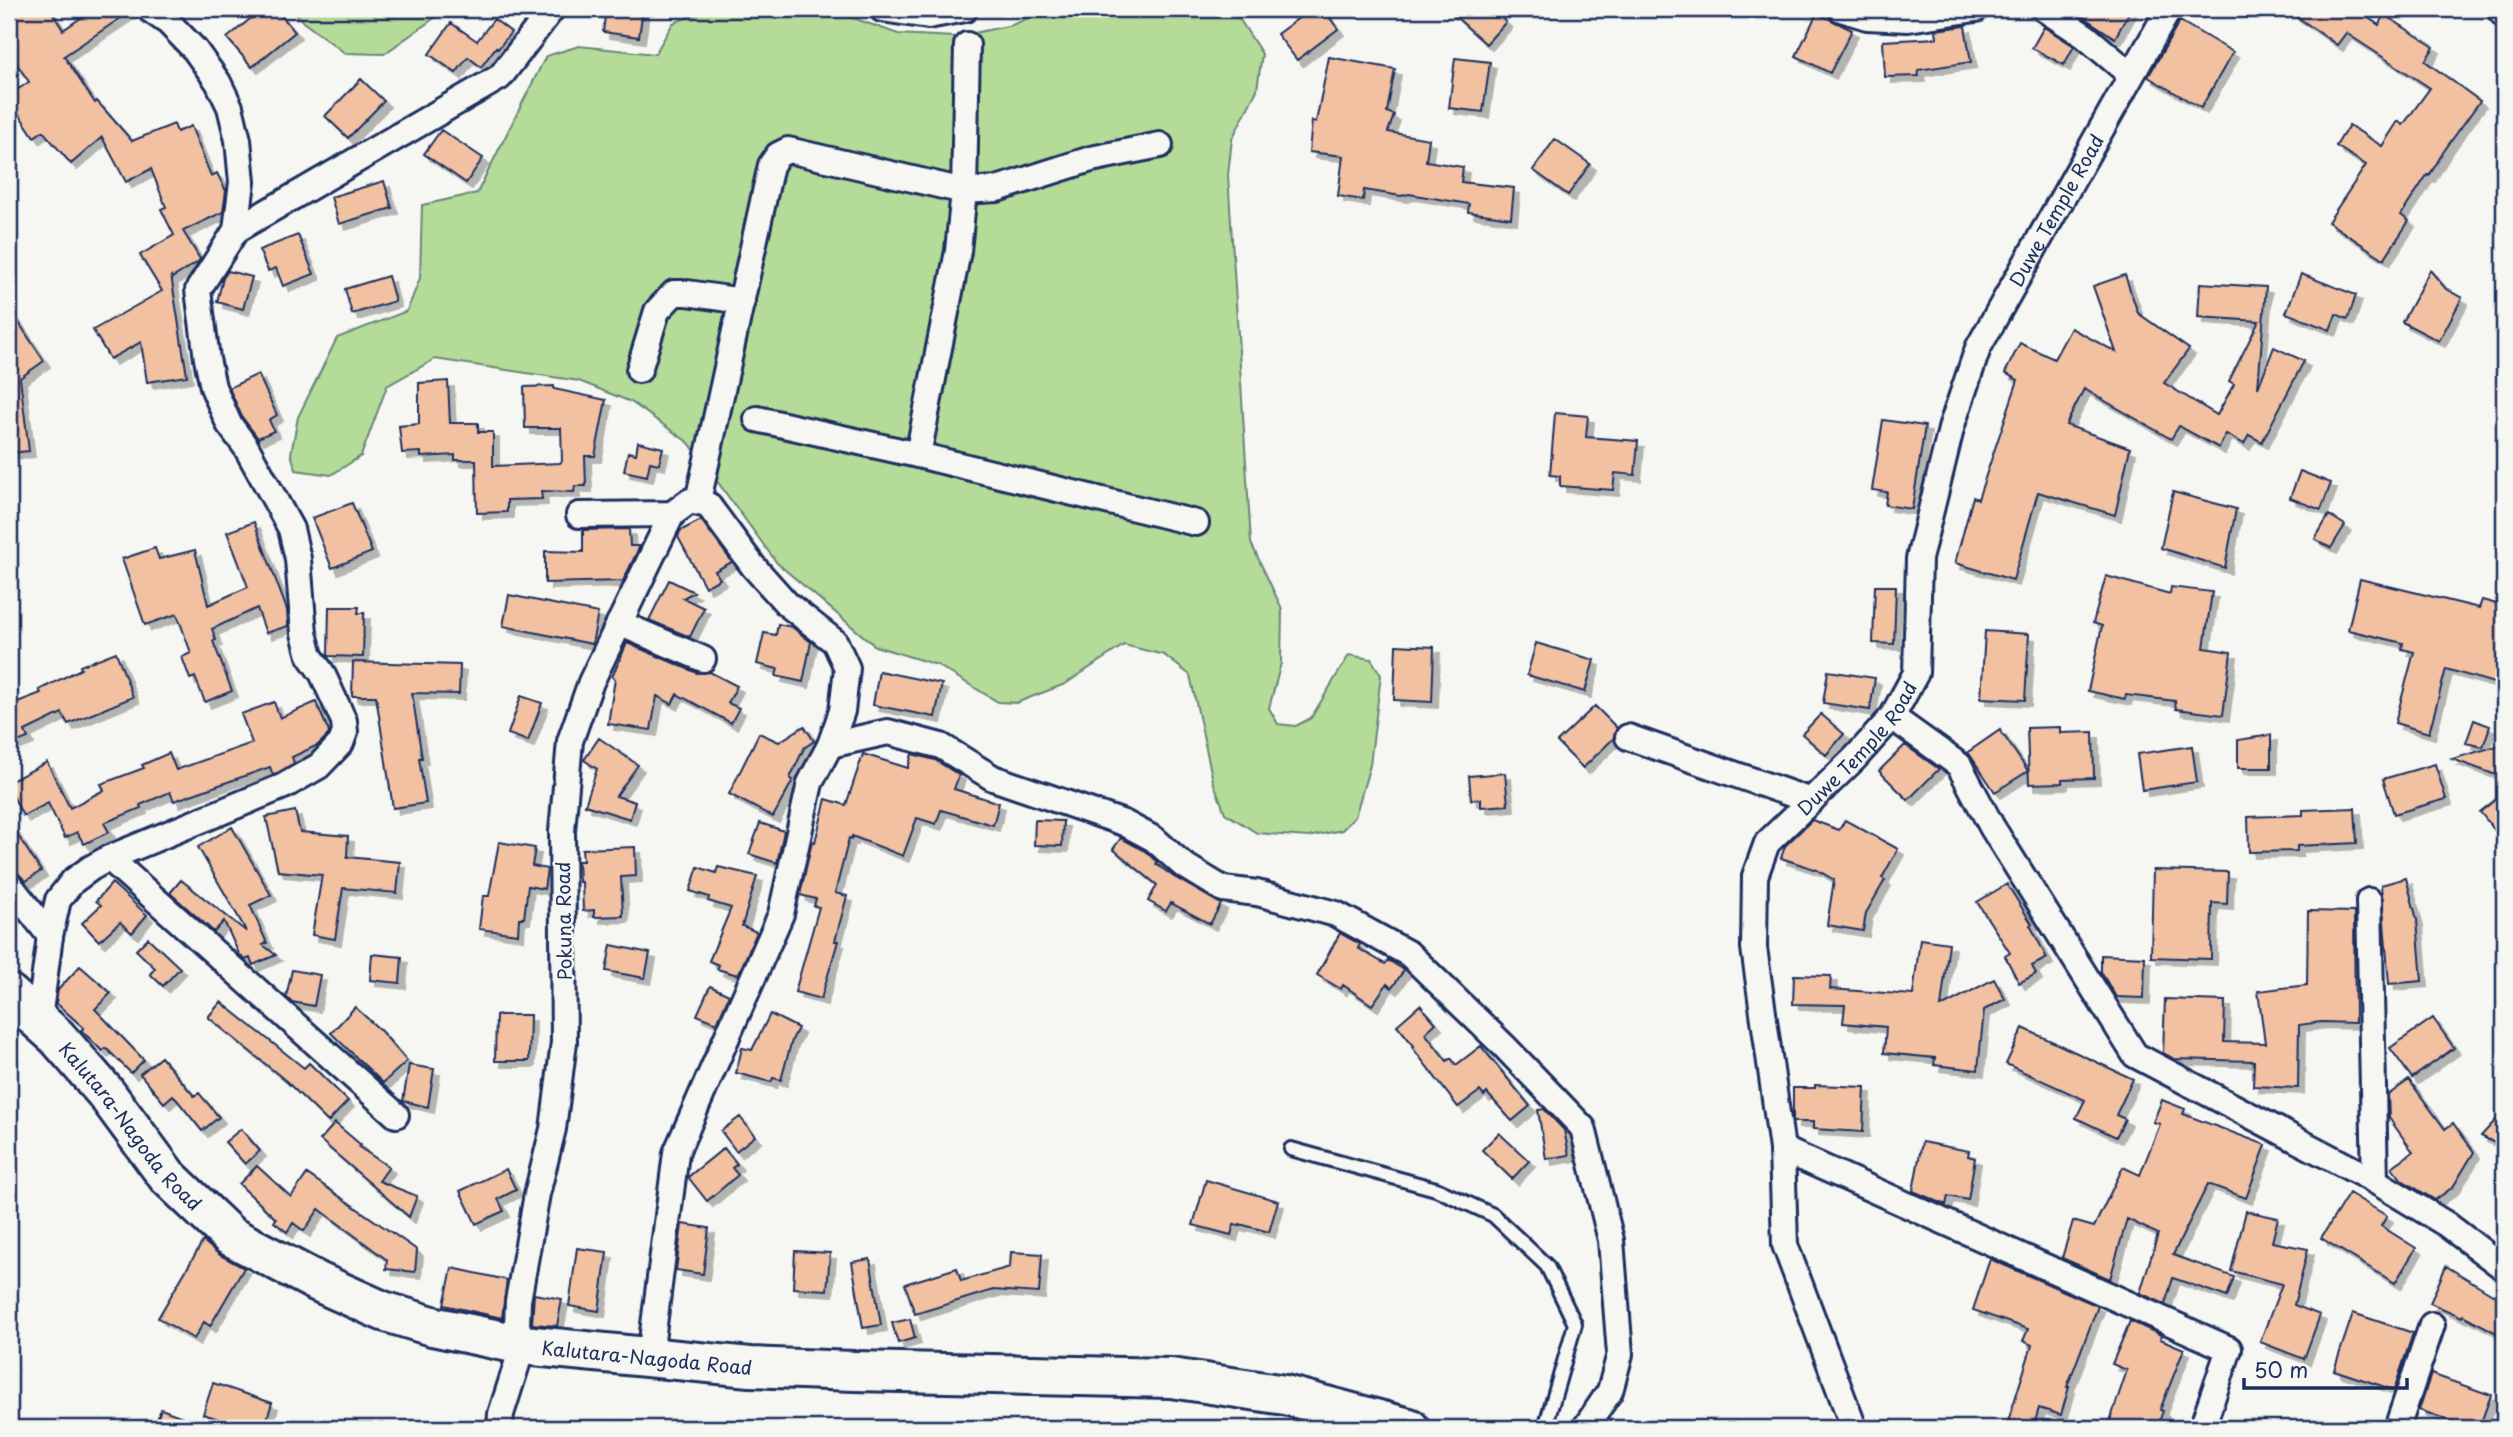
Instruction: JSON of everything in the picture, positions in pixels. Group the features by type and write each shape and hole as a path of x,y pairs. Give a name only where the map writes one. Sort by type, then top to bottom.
{"main road":[{"name":"Kalutara-Nagoda Road","path":"9,994 39,1019 105,1092 167,1176 230,1236 318,1282 383,1311 432,1326 523,1345 750,1367 1171,1378 1285,1395 1409,1428"}],"street":[{"path":"39,1019 50,936 58,900 73,881 90,867 109,858 284,786 319,766 341,743 345,732 344,721 322,673 310,656 304,633 298,559 291,529 246,447 229,424 214,387 207,359 198,290 236,230 242,182 238,140 230,107 218,82 195,50 168,22 149,9"},
{"path":"236,230 500,77 552,9"},
{"path":"882,9 928,16 965,9"},
{"path":"1841,9 1867,17 1908,19 1976,9"},
{"path":"2044,9 2085,36 2131,75"},
{"name":"Duwe Temple Road","path":"1854,1428 1785,1245 1782,1149 1754,948 1755,876 1767,843 1892,716 1916,673 1919,559 1952,425 1978,348 2169,9"},
{"path":"2499,9 2504,15"},
{"path":"918,455 958,251 964,191 967,45"},
{"path":"698,501 771,164 778,155 788,150 964,191 997,189 1091,159 1160,145"},
{"path":"639,370 657,311 674,293 742,301"},
{"path":"757,419 1196,523"},
{"path":"579,515 672,514 690,501 708,505 753,566 787,604 835,642 847,668 842,711 830,745 810,783 781,914 676,1153 650,1356"},
{"name":"Pokuna Road","path":"523,1345 517,1325 518,1301 537,1194 553,1129 564,1042 562,831 570,741 591,682 672,514"},
{"path":"619,623 703,659"},
{"path":"1892,716 1959,765 1992,827 2135,1055 2375,1181 2446,1224 2504,1268"},
{"path":"830,745 888,732 941,746 993,778 1124,823 1154,839 1182,864 1223,888 1258,893 1336,914 1409,954 1504,1046 1583,1128 1611,1240 1620,1354 1610,1391 1585,1428"},
{"path":"1628,737 1811,801"},
{"path":"109,858 396,1115"},
{"path":"9,884 50,936"},
{"path":"2369,901 2375,1181"},
{"path":"1782,1149 2229,1349 2202,1428"},
{"path":"2397,1428 2432,1325"},
{"path":"500,1428 501,1415 523,1345"}],"lane":[{"path":"1291,1149 1436,1189 1493,1215 1548,1266 1575,1324 1545,1428"}],"green space":[{"path":"293,9 447,9 384,54 345,53 303,22"},
{"path":"710,9 828,9 898,34 955,37 1012,25 1048,9 1233,9 1262,54 1257,90 1232,139 1228,175 1251,543 1282,609 1281,663 1269,708 1278,724 1296,726 1311,718 1349,655 1371,659 1381,675 1370,765 1355,817 1342,830 1308,837 1257,833 1225,813 1213,781 1190,675 1164,655 1124,645 1065,684 1016,703 998,702 937,665 875,646 777,563 689,443 631,402 579,381 435,359 387,386 361,456 331,475 296,470 291,454 298,417 337,338 407,311 420,278 422,205 477,193 546,56 579,46 655,54 673,23"}],"building":[{"path":"17,9 50,9 63,30 94,9 134,9 64,56 95,103 97,101 132,141 174,124 177,132 191,126 211,176 217,173 226,191 223,212 183,231 200,259 172,278 171,275 187,376 147,382 141,342 110,359 93,330 162,291 140,255 174,235 161,209 166,207 151,169 126,182 102,137 71,164 43,131 34,137 9,99 9,95 29,82 9,52 9,14"},
{"path":"262,9 276,9 295,32 252,67 227,38"},
{"path":"606,9 643,9 639,37 603,32"},
{"path":"1311,9 1323,9 1338,29 1297,60 1277,34"},
{"path":"1447,9 1491,9 1506,22 1486,44"},
{"path":"2071,9 2131,9 2115,38"},
{"path":"2286,9 2355,9 2379,25 2385,15 2434,47 2425,61 2480,101 2401,215 2409,221 2384,259 2328,222 2366,165 2336,146 2349,125 2382,146 2398,121 2403,125 2430,88 2346,33 2337,45"},
{"path":"1817,13 1852,30 1830,73 1796,56"},
{"path":"494,19 511,32 481,67 468,57 456,73 429,54 451,23 477,41"},
{"path":"2180,21 2233,52 2201,108 2148,77"},
{"path":"1965,26 1971,62 1918,70 1919,76 1885,77 1883,41 1937,38 1936,30"},
{"path":"2044,27 2074,46 2064,65 2032,48"},
{"path":"1329,57 1395,69 1387,112 1394,115 1388,132 1429,139 1426,161 1463,167 1461,182 1514,188 1511,218 1468,212 1469,204 1409,194 1401,196 1364,190 1363,200 1338,196 1343,156 1309,152 1312,121 1316,122"},
{"path":"1455,58 1490,62 1483,112 1449,108"},
{"path":"361,79 384,101 348,138 325,116"},
{"path":"441,130 483,158 466,183 424,154"},
{"path":"1555,139 1590,164 1568,195 1533,170"},
{"path":"384,181 392,208 339,224 331,197"},
{"path":"298,235 314,274 283,286 276,268 268,271 259,250"},
{"path":"2430,270 2446,289 2462,298 2439,341 2402,322"},
{"path":"228,271 252,277 243,309 217,302 223,278"},
{"path":"2301,274 2356,295 2348,319 2336,314 2330,330 2286,313"},
{"path":"2125,275 2138,313 2189,349 2164,383 2217,415 2234,384 2229,381 2259,321 2198,317 2200,283 2266,287 2258,388 2274,347 2304,361 2262,442 2249,435 2244,444 2226,434 2219,448 2179,426 2171,439 2084,389 2066,425 2130,448 2115,515 2038,492 2013,580 1955,563 1973,497 1978,499 2018,380 2005,373 2020,343 2054,359 2071,328 2116,352 2093,286"},
{"path":"388,276 395,301 352,314 345,289"},
{"path":"9,308 44,361 20,378 29,451 9,453"},
{"path":"258,374 277,415 269,420 274,431 258,438 242,417 229,388"},
{"path":"448,381 450,423 478,423 478,432 493,432 493,466 562,461 561,428 525,428 524,387 554,386 554,389 606,400 595,456 585,456 586,486 575,486 574,492 541,491 542,499 507,500 507,512 477,513 476,460 455,460 455,455 421,457 421,452 402,453 399,426 419,424 419,383"},
{"path":"1555,413 1588,416 1586,437 1638,441 1635,475 1615,473 1613,490 1560,486 1560,476 1550,475"},
{"path":"1883,420 1925,426 1912,509 1885,505 1887,492 1872,490"},
{"path":"638,442 663,448 659,464 650,462 647,476 624,471 628,452 636,454"},
{"path":"2300,471 2331,483 2321,510 2290,498"},
{"path":"2173,492 2236,509 2225,568 2161,548"},
{"path":"352,503 372,552 332,568 312,518"},
{"path":"2329,515 2345,525 2331,548 2315,539"},
{"path":"701,520 732,562 715,571 720,579 705,587 678,537 680,531"},
{"path":"254,522 287,610 288,626 266,633 257,608 212,629 216,640 213,641 232,691 205,702 195,677 190,679 182,657 191,653 177,614 145,625 122,559 155,548 159,559 195,550 208,605 248,587 227,532"},
{"path":"629,529 630,546 639,548 623,581 545,583 545,551 583,552 583,530"},
{"path":"2106,576 2170,594 2171,587 2212,592 2204,648 2231,652 2223,715 2176,709 2175,701 2126,695 2125,699 2088,691 2102,626 2093,623"},
{"path":"2360,579 2479,608 2482,600 2504,606 2504,686 2446,669 2429,733 2395,723 2414,652 2402,649 2403,643 2348,630"},
{"path":"669,580 694,592 683,598 704,608 690,637 649,620"},
{"path":"1875,586 1896,586 1894,644 1873,643"},
{"path":"509,595 598,613 592,644 503,626"},
{"path":"329,607 359,607 358,613 364,613 363,657 328,656"},
{"path":"778,624 792,627 811,642 803,682 776,676 778,669 757,664 764,633 776,635"},
{"path":"1985,631 2029,634 2025,700 1981,698"},
{"path":"627,643 697,673 710,672 737,686 728,703 739,708 731,723 677,694 672,704 657,696 651,730 608,724 615,679 612,677"},
{"path":"1536,643 1594,660 1585,692 1527,675"},
{"path":"1396,645 1434,647 1432,702 1394,700"},
{"path":"116,652 133,697 68,724 62,713 25,731 28,738 9,745 9,692 15,703 41,693 39,690 81,669 80,666"},
{"path":"353,662 460,665 459,694 412,693 426,803 393,808 376,696 352,696"},
{"path":"879,671 942,684 935,717 873,705"},
{"path":"1828,671 1875,678 1870,710 1823,703"},
{"path":"521,696 542,703 528,741 508,734"},
{"path":"274,702 280,718 316,702 328,735 318,745 292,757 294,763 273,775 270,767 174,801 170,792 140,805 141,808 104,823 109,832 84,844 77,832 65,838 48,803 23,816 9,788 9,782 47,762 70,808 104,790 101,784 144,768 142,765 169,753 176,770 252,743 241,714"},
{"path":"1595,706 1617,728 1613,739 1583,768 1557,742"},
{"path":"1821,714 1844,734 1826,755 1802,734"},
{"path":"2474,720 2490,726 2483,747 2466,743"},
{"path":"804,726 814,741 804,748 790,778 793,780 773,817 729,794 759,733 779,742"},
{"path":"2060,727 2060,733 2093,732 2094,778 2029,784 2027,728"},
{"path":"2000,730 2028,771 1995,792 1968,752"},
{"path":"2271,735 2271,768 2238,768 2238,740"},
{"path":"599,738 638,765 616,796 635,802 630,819 585,805 597,769 584,760"},
{"path":"2504,744 2496,775 2452,759"},
{"path":"1905,745 1939,769 1908,800 1879,771"},
{"path":"2192,746 2197,782 2142,790 2137,754"},
{"path":"863,754 908,768 912,754 935,760 959,775 954,789 999,803 993,825 941,810 936,824 917,818 903,856 852,836 852,839 849,838 835,893 847,896 835,941 838,941 821,999 795,992 819,907 814,906 816,899 800,895 812,841 815,842 826,799 846,805"},
{"path":"2435,764 2446,799 2394,814 2383,779"},
{"path":"1505,773 1508,805 1481,807 1481,799 1471,800 1469,776"},
{"path":"2504,793 2504,842 2480,812"},
{"path":"2355,808 2357,843 2297,846 2297,851 2249,852 2248,817 2303,815 2303,810"},
{"path":"295,811 300,832 348,836 347,857 400,862 397,893 343,888 335,939 312,935 322,875 278,871 266,817"},
{"path":"1035,820 1063,821 1062,846 1034,845"},
{"path":"1812,820 1839,830 1845,820 1898,849 1882,878 1885,880 1866,913 1863,931 1827,925 1834,880 1817,870 1781,858 1785,846"},
{"path":"9,822 41,871 26,881 9,869"},
{"path":"760,823 784,831 777,863 749,854"},
{"path":"232,827 271,895 250,905 267,943 263,945 276,955 253,965 250,958 245,960 239,954 224,921 214,932 170,893 181,880 247,932 198,847"},
{"path":"1121,838 1145,851 1156,864 1174,877 1221,904 1210,924 1171,903 1166,911 1148,901 1157,885 1113,849"},
{"path":"499,842 535,848 532,866 547,869 544,889 528,886 524,918 519,918 518,934 479,929 483,896 489,896"},
{"path":"635,847 636,876 621,877 623,916 594,917 594,910 583,911 578,861 583,861 582,849"},
{"path":"698,867 716,873 718,867 757,876 742,926 757,932 738,975 717,969 719,965 709,961 731,908 708,901 709,897 690,891"},
{"path":"2153,870 2228,872 2227,904 2212,903 2211,959 2151,957"},
{"path":"2406,878 2417,920 2422,981 2389,984 2381,885"},
{"path":"112,883 147,915 132,933 120,922 99,941 82,923 101,905 96,901"},
{"path":"2007,884 2032,924 2030,925 2047,958 2032,966 2036,974 2019,983 2005,956 2010,953 1977,902"},
{"path":"2308,911 2354,912 2355,1023 2321,1022 2299,1025 2298,1088 2253,1086 2254,1061 2174,1059 2163,1053 2165,999 2225,1001 2224,1042 2265,1043 2258,991 2307,985"},
{"path":"1340,933 1360,944 1358,948 1385,964 1388,960 1404,970 1392,988 1387,984 1372,1005 1343,985 1341,989 1317,975"},
{"path":"148,938 180,968 163,986 150,974 155,968 136,950"},
{"path":"1920,939 1949,943 1941,1007 1994,979 2005,999 1984,1010 1978,1070 1934,1065 1935,1058 1884,1053 1886,1027 1843,1023 1845,1005 1793,1004 1794,975 1831,976 1830,989 1913,995"},
{"path":"611,945 650,953 645,978 606,971"},
{"path":"372,954 402,957 400,983 370,980"},
{"path":"2101,955 2145,957 2144,998 2116,997 2101,972"},
{"path":"80,966 111,993 95,1009 144,1060 131,1073 106,1048 102,1051 81,1030 84,1028 56,1003 58,990"},
{"path":"292,970 320,975 314,1006 292,1002 286,997"},
{"path":"710,986 729,995 717,1023 697,1015"},
{"path":"221,1002 304,1068 309,1063 348,1101 328,1122 286,1081 208,1017"},
{"path":"1420,1005 1436,1023 1425,1033 1447,1061 1451,1058 1456,1065 1481,1046 1530,1106 1512,1121 1487,1093 1484,1096 1480,1091 1458,1107 1397,1025"},
{"path":"355,1007 407,1061 383,1083 331,1033"},
{"path":"770,1014 798,1028 781,1080 773,1078 771,1082 736,1073 742,1048 752,1050"},
{"path":"496,1015 530,1015 529,1061 495,1061"},
{"path":"2433,1018 2454,1048 2412,1078 2390,1048"},
{"path":"2023,1028 2133,1079 2116,1115 2125,1119 2116,1137 2076,1118 2085,1100 2006,1064"},
{"path":"161,1057 194,1096 199,1093 219,1117 202,1131 173,1095 164,1103 140,1074"},
{"path":"409,1065 434,1069 428,1107 403,1101"},
{"path":"2409,1080 2445,1129 2453,1123 2474,1152 2453,1187 2435,1200 2402,1180 2392,1167 2413,1152 2389,1118 2388,1095"},
{"path":"1815,1085 1865,1087 1863,1132 1813,1129 1813,1122 1793,1122 1793,1088 1815,1088"},
{"path":"2162,1100 2185,1109 2183,1114 2266,1145 2246,1198 2208,1184 2173,1255 2234,1277 2227,1297 2173,1278 2165,1304 2140,1293 2158,1234 2127,1219 2110,1279 2062,1258 2073,1221 2094,1227 2123,1167 2140,1175 2160,1124 2153,1122"},
{"path":"1544,1109 1564,1130 1569,1155 1546,1159 1538,1110"},
{"path":"2504,1111 2504,1148 2481,1136"},
{"path":"740,1117 755,1136 736,1151 721,1131"},
{"path":"335,1123 361,1145 359,1147 389,1167 379,1181 417,1196 409,1217 320,1140"},
{"path":"241,1129 260,1151 245,1164 225,1142"},
{"path":"1499,1133 1529,1161 1512,1179 1482,1150"},
{"path":"1922,1142 1969,1151 1968,1156 1975,1158 1968,1200 1948,1196 1946,1205 1913,1191"},
{"path":"724,1148 737,1164 732,1168 738,1175 707,1201 688,1177"},
{"path":"257,1166 291,1197 307,1174 417,1250 415,1272 386,1269 387,1260 319,1209 304,1231 293,1223 287,1232 274,1222 276,1219 239,1184"},
{"path":"506,1169 516,1190 498,1199 504,1211 476,1224 460,1191"},
{"path":"1206,1180 1278,1201 1269,1232 1240,1224 1234,1225 1231,1235 1193,1225"},
{"path":"2349,1193 2387,1216 2381,1226 2416,1248 2395,1283 2321,1238"},
{"path":"2246,1211 2278,1218 2272,1242 2308,1249 2294,1305 2320,1315 2304,1359 2260,1342 2282,1284 2231,1271"},
{"path":"682,1224 709,1228 703,1274 676,1270"},
{"path":"203,1241 220,1255 244,1268 210,1326 204,1322 194,1339 158,1318"},
{"path":"577,1248 607,1252 599,1311 569,1306"},
{"path":"795,1251 830,1253 827,1290 793,1288"},
{"path":"1011,1252 1042,1254 1039,1293 993,1290 915,1314 905,1284 957,1268 961,1281 1010,1267"},
{"path":"870,1259 881,1325 863,1328 852,1262"},
{"path":"1990,1259 2098,1306 2067,1387 2061,1415 2039,1408 2033,1428 2006,1428 2032,1345 2023,1341 2028,1329 1973,1310"},
{"path":"2446,1266 2504,1301 2504,1337 2463,1315 2462,1317 2430,1303"},
{"path":"452,1268 507,1280 502,1318 444,1305"},
{"path":"534,1294 562,1299 557,1326 532,1324"},
{"path":"2353,1313 2413,1333 2394,1390 2334,1370"},
{"path":"910,1319 915,1338 898,1343 892,1323"},
{"path":"2130,1321 2161,1335 2160,1339 2184,1349 2160,1410 2163,1411 2157,1428 2122,1428 2109,1424 2127,1370 2112,1364"},
{"path":"2431,1374 2491,1395 2479,1428 2419,1410"},
{"path":"213,1383 272,1403 264,1428 247,1428 203,1414"},
{"path":"161,1409 207,1426 154,1428"}]}
